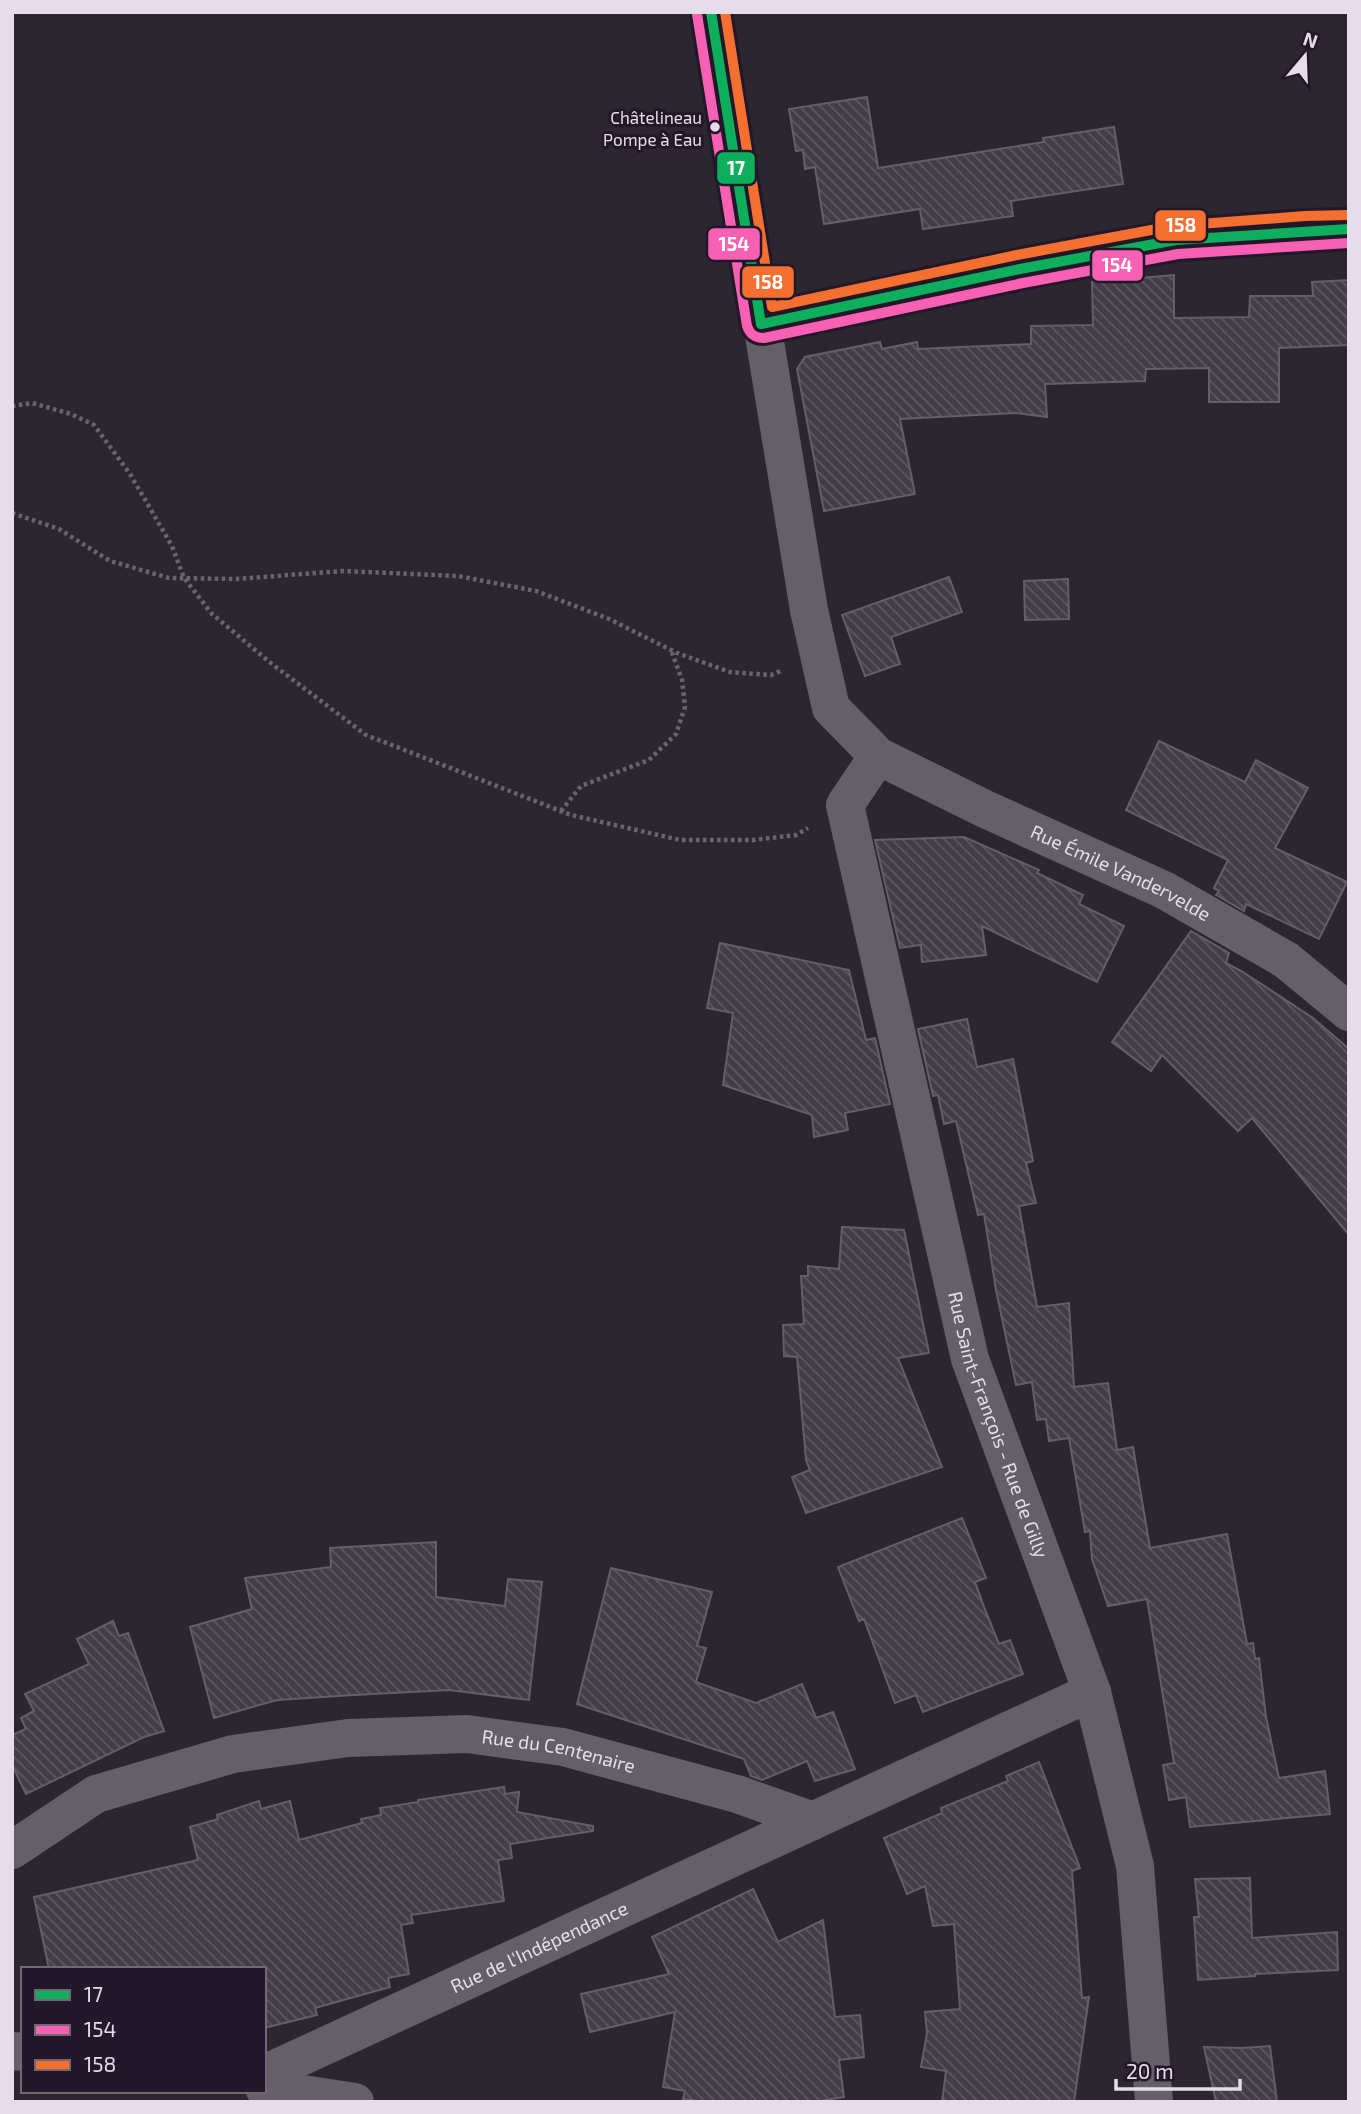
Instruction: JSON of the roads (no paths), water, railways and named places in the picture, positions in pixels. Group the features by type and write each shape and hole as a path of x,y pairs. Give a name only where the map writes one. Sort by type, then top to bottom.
{"street":[{"name":"Rue Émile Vandervelde","path":"711,12 809,610 831,708 878,756 985,809 1164,890 1286,960 1349,1012"},
{"path":"761,324 1020,269 1176,240 1349,229"},
{"name":"Rue Saint-François - Rue de Gilly","path":"878,756 845,805 970,1359 1092,1692 1135,1866 1154,2102"},
{"path":"813,1821 1092,1692"},
{"name":"Rue du Centenaire","path":"12,1850 96,1794 233,1754 348,1738 467,1734 564,1747 737,1794 813,1821"},
{"name":"Rue de l'Indépendance","path":"266,2073 813,1821"},
{"path":"266,2088 355,2102"}],"place":[{"name":"Châtelineau Pompe à Eau","path":"715,127"}]}
